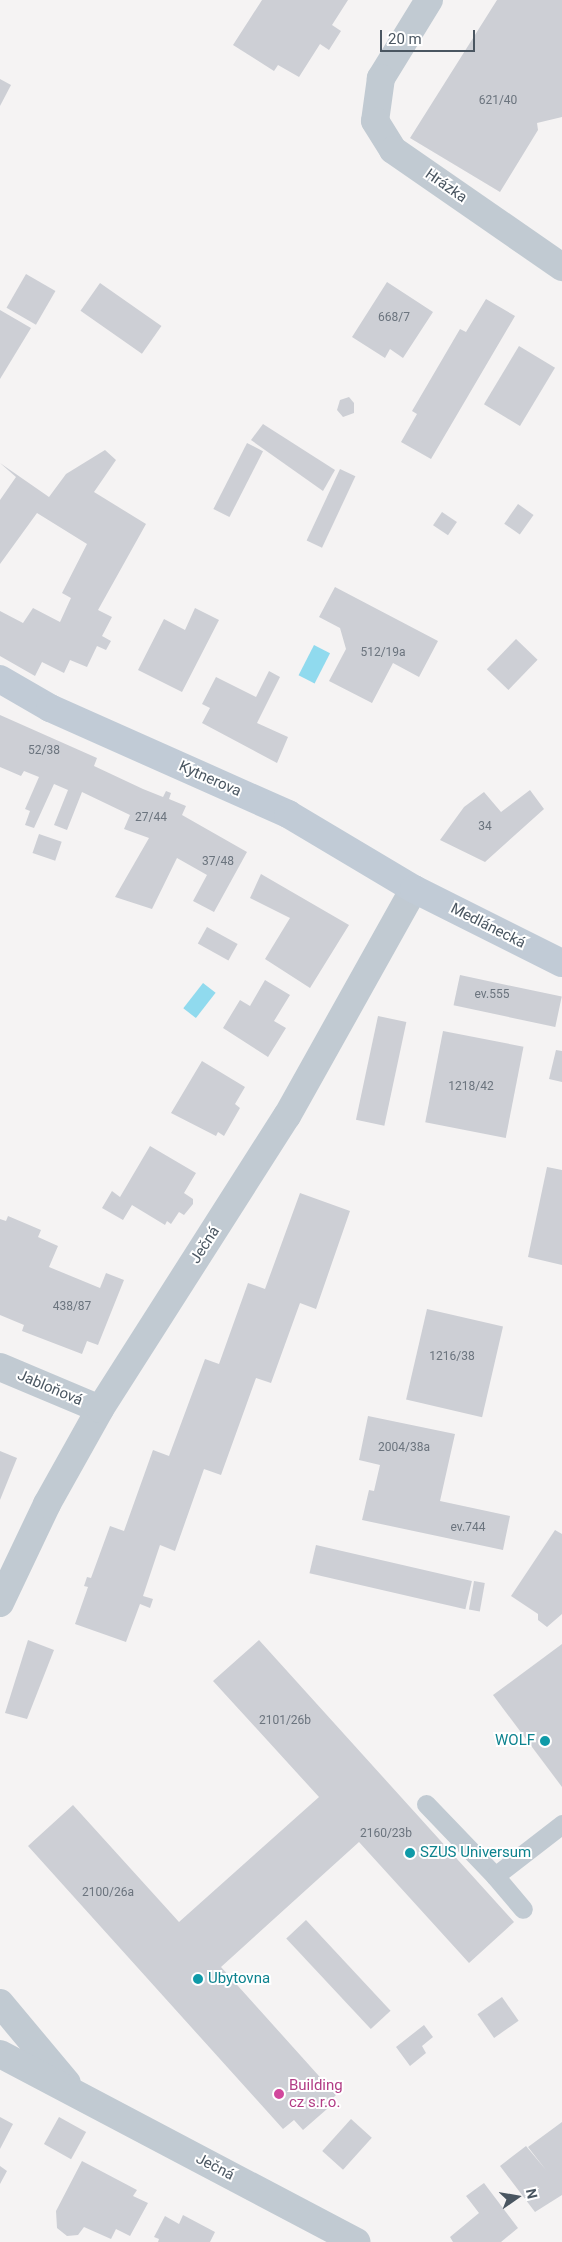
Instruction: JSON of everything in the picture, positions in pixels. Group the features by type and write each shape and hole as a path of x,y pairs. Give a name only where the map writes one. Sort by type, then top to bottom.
{"street":[{"name":"Hrázka","path":"429,0 381,78 375,121 393,150 562,266"},
{"name":"Kytnerova","path":"0,679 50,708 288,814 414,889"},
{"name":"Medlánecká","path":"414,889 562,963"},
{"name":"Ječná","path":"0,1603 47,1504 100,1409 287,1116 414,889"},
{"name":"Jabloňová","path":"0,1367 100,1409"},
{"name":"Ječná","path":"0,2003 74,2092"},
{"name":"Ječná","path":"0,2054 356,2242"}],"lane":[{"path":"426,1804 495,1876 523,1910"},
{"path":"495,1876 562,1824"}],"water":[{"path":"314,645 330,653 315,683 299,675"},
{"path":"203,983 216,993 196,1018 183,1008"}],"building":[{"path":"262,0 348,0 332,25 341,31 329,50 320,44 299,77 278,65 274,71 233,45"},
{"path":"497,0 562,0 562,117 537,123 538,130 500,192 410,138"},
{"path":"0,79 11,85 0,106"},
{"path":"26,274 55,291 36,325 6,308"},
{"path":"387,282 433,312 403,358 390,349 385,358 352,337"},
{"path":"100,283 161,326 142,354 80,311"},
{"path":"486,299 515,316 431,459 401,442 417,414 412,411 460,329 466,332"},
{"path":"0,310 31,328 0,379"},
{"path":"519,346 555,368 520,426 484,404"},
{"path":"349,397 354,403 354,413 343,417 337,410 340,400"},
{"path":"263,424 335,470 323,491 251,440"},
{"path":"247,443 263,451 229,517 213,509"},
{"path":"105,450 116,460 94,492 146,524 98,610 112,617 102,636 111,641 106,650 97,646 87,667 70,660 64,673 42,662 35,676 0,656 0,611 23,623 33,608 60,622 71,598 62,593 87,544 37,513 0,564 0,500 16,477 0,463 49,497 66,474"},
{"path":"340,469 355,476 322,548 307,541"},
{"path":"518,504 534,515 520,535 504,524"},
{"path":"442,512 457,522 448,535 433,525"},
{"path":"335,587 438,641 419,677 393,663 372,703 329,681 346,649 340,628 319,617"},
{"path":"195,608 219,620 182,692 138,670 164,619 185,630"},
{"path":"516,639 538,660 508,690 487,669"},
{"path":"269,671 280,677 257,723 288,737 277,763 202,723 210,708 202,704 216,677 256,697"},
{"path":"0,715 97,758 94,766 143,789 163,797 166,791 171,793 169,799 186,806 182,815 247,852 214,912 193,901 207,875 177,858 152,909 115,897 149,838 124,829 130,815 82,792 67,830 54,825 68,790 54,784 34,828 25,825 30,811 25,809 39,777 24,771 21,776 0,767"},
{"path":"530,790 544,809 485,862 440,840 464,807 484,792 501,812"},
{"path":"39,834 62,842 55,861 32,853"},
{"path":"261,874 349,925 310,988 265,959 290,918 250,898"},
{"path":"207,927 238,944 228,961 198,944"},
{"path":"460,975 562,997 555,1027 454,1005"},
{"path":"265,980 290,995 274,1021 286,1028 268,1057 223,1028 240,1000 250,1006"},
{"path":"378,1016 406,1022 384,1126 356,1120"},
{"path":"443,1031 523,1047 506,1138 425,1122"},
{"path":"556,1050 562,1051 562,1082 549,1079"},
{"path":"202,1061 245,1087 235,1104 240,1108 224,1136 218,1132 216,1136 171,1113"},
{"path":"150,1146 196,1173 184,1193 193,1199 193,1204 184,1215 179,1212 171,1224 167,1221 165,1225 132,1205 123,1220 102,1208 112,1191 120,1197"},
{"path":"547,1167 562,1170 562,1265 528,1257"},
{"path":"300,1193 350,1211 316,1309 300,1303 271,1383 256,1378 221,1475 204,1469 175,1551 160,1545 143,1596 153,1599 150,1608 140,1604 126,1642 75,1624 88,1587 84,1586 87,1577 91,1578 110,1526 124,1531 153,1450 169,1456 205,1359 219,1364 248,1283 265,1289"},
{"path":"8,1216 41,1230 38,1237 58,1246 49,1267 100,1288 106,1273 124,1280 98,1345 87,1341 82,1354 22,1331 24,1325 0,1315 0,1219 6,1221"},
{"path":"427,1309 503,1327 482,1417 406,1400"},
{"path":"368,1416 455,1434 440,1501 510,1516 503,1550 362,1520 369,1490 374,1491 380,1465 359,1460"},
{"path":"0,1451 17,1458 0,1500"},
{"path":"555,1530 562,1534 562,1614 547,1627 538,1620 538,1614 511,1596"},
{"path":"316,1545 472,1581 465,1609 309,1573"},
{"path":"474,1581 485,1583 480,1611 469,1610"},
{"path":"28,1640 54,1650 27,1719 5,1713"},
{"path":"259,1640 514,1922 469,1963 359,1842 221,1967 336,2095 332,2099 335,2102 303,2130 294,2120 283,2129 28,1846 73,1805 179,1922 319,1797 213,1681"},
{"name":"WOLF","path":"562,1644 562,1787 493,1695"},
{"path":"306,1920 391,2011 371,2029 286,1938"},
{"path":"502,1997 519,2021 494,2038 477,2014"},
{"path":"424,2025 433,2037 422,2046 426,2053 410,2066 396,2047"},
{"path":"0,2117 13,2124 0,2149"},
{"path":"59,2117 86,2132 71,2159 44,2144"},
{"path":"351,2119 372,2138 343,2170 322,2151"},
{"path":"562,2122 562,2195 535,2212 500,2166 526,2146 546,2170 528,2147"},
{"path":"82,2161 137,2190 133,2196 148,2203 130,2236 116,2229 111,2239 84,2227 78,2235 67,2236 57,2228 56,2211"},
{"path":"0,2166 7,2171 0,2184"},
{"path":"484,2183 518,2228 501,2242 453,2242 450,2237 479,2213 466,2196"},
{"path":"183,2215 215,2232 210,2242 158,2242 159,2239 154,2237 165,2216 179,2224"}],"place":[{"name":"WOLF","path":"545,1741"},
{"name":"SZUS Universum","path":"410,1853"},
{"name":"Ubytovna","path":"198,1979"},
{"name":"Building cz s.r.o.","path":"279,2094"}]}
